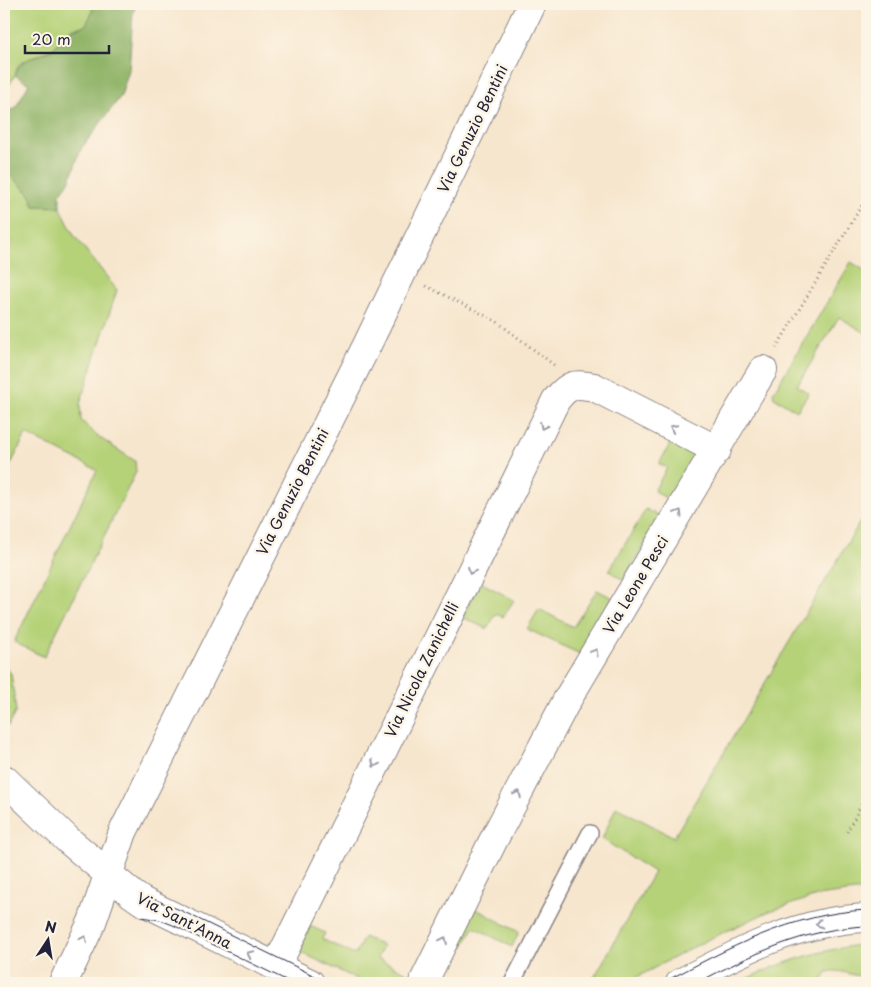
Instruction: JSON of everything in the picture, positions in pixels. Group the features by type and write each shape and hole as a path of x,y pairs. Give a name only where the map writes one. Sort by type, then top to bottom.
{"street":[{"name":"Via Genuzio Bentini","path":"63,983 90,927 123,832 376,327 532,4"},
{"name":"Via Leone Pesci","path":"423,983 492,843 567,700 763,370"},
{"path":"578,384 594,387 717,450"},
{"name":"Via Nicola Zanichelli","path":"276,967 556,400 565,389 578,384"},
{"name":"Via Sant'Anna","path":"4,779 108,875 142,901 310,983"},
{"path":"680,983 748,948 787,933 834,921 867,918"}],"lane":[{"path":"512,983 590,833"}],"path":[{"path":"763,370 867,197"},
{"path":"426,286 500,324 578,384"},
{"path":"847,832 867,794"}],"green space":[{"path":"4,4 93,4 92,13 85,26 73,28 62,37 54,48 22,62 18,66 4,94"},
{"path":"93,4 137,4 133,12 129,70 121,96 81,149 70,180 60,194 60,207 34,206 30,194 11,176 4,177 4,105 14,110 29,84 15,75 22,63 50,51 67,33 85,26 92,13"},
{"path":"11,176 30,194 34,206 60,207 74,235 117,290 80,404 81,420 97,436 135,461 136,472 44,657 14,642 97,470 26,434 4,478 4,255 13,242 4,237 4,177"},
{"path":"851,262 867,272 867,334 839,317 797,386 809,393 797,411 774,397 773,393"},
{"path":"671,442 697,456 671,501 654,491 667,468 659,464"},
{"path":"646,509 661,517 623,580 609,571"},
{"path":"867,510 867,891 817,896 770,911 703,942 626,983 591,983 654,872 602,839 616,807 674,837"},
{"path":"480,582 514,600 503,617 496,614 487,629 462,617"},
{"path":"597,590 613,598 580,654 527,629 539,609 573,627"},
{"path":"4,667 11,673 16,711 8,726 4,723"},
{"path":"476,909 519,932 512,947 474,927 462,950 457,948"},
{"path":"310,926 325,933 322,939 355,955 364,937 383,946 377,958 411,975 407,983 365,983 298,951"},
{"path":"867,944 867,974 865,976 832,971 827,972 821,983 737,983 769,969 817,953"}],"tram line":[{"path":"151,898 180,910 329,983"},
{"path":"662,983 736,946 786,925 812,918 867,910"},
{"path":"142,917 160,920 173,925 292,983"},
{"path":"697,983 758,953 779,945 823,932 867,926"}]}
